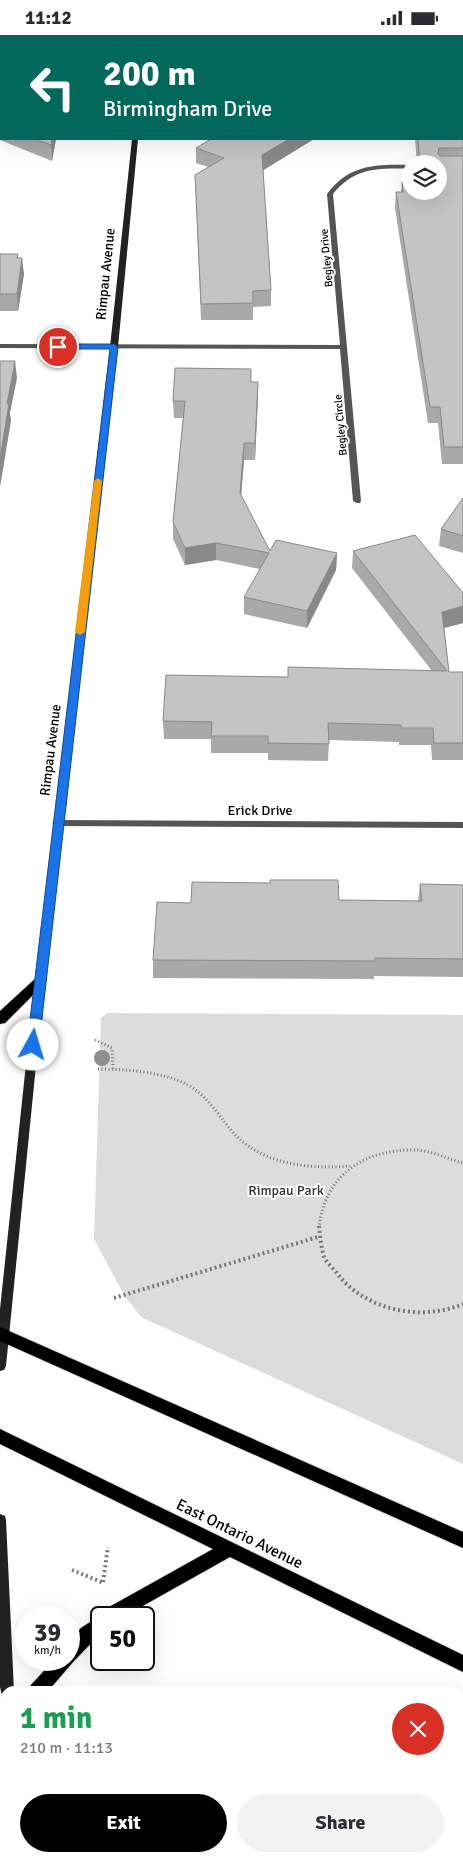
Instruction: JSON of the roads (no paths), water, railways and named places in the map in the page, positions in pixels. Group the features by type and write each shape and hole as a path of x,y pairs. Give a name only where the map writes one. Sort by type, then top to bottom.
{"main road":[{"name":"Rimpau Avenue","path":"0,1366 1,1335 57,823 114,347 135,140"},
{"path":"0,1019 40,981"},
{"path":"1,1335 463,1540"},
{"name":"East Ontario Avenue","path":"0,1436 463,1664"},
{"path":"0,1520 7,1686"},
{"path":"128,1606 229,1549"},
{"path":"80,1643 90,1632"},
{"path":"42,1686 55,1671"}],"street":[{"name":"Begley Drive","path":"344,347 330,194 337,183 349,174 369,169 402,167"},
{"path":"0,346 344,347"},
{"name":"Begley Circle","path":"344,347 357,501"},
{"name":"Erick Drive","path":"57,823 463,825"}],"park label":[{"name":"Rimpau Park","path":"286,1190"}]}
